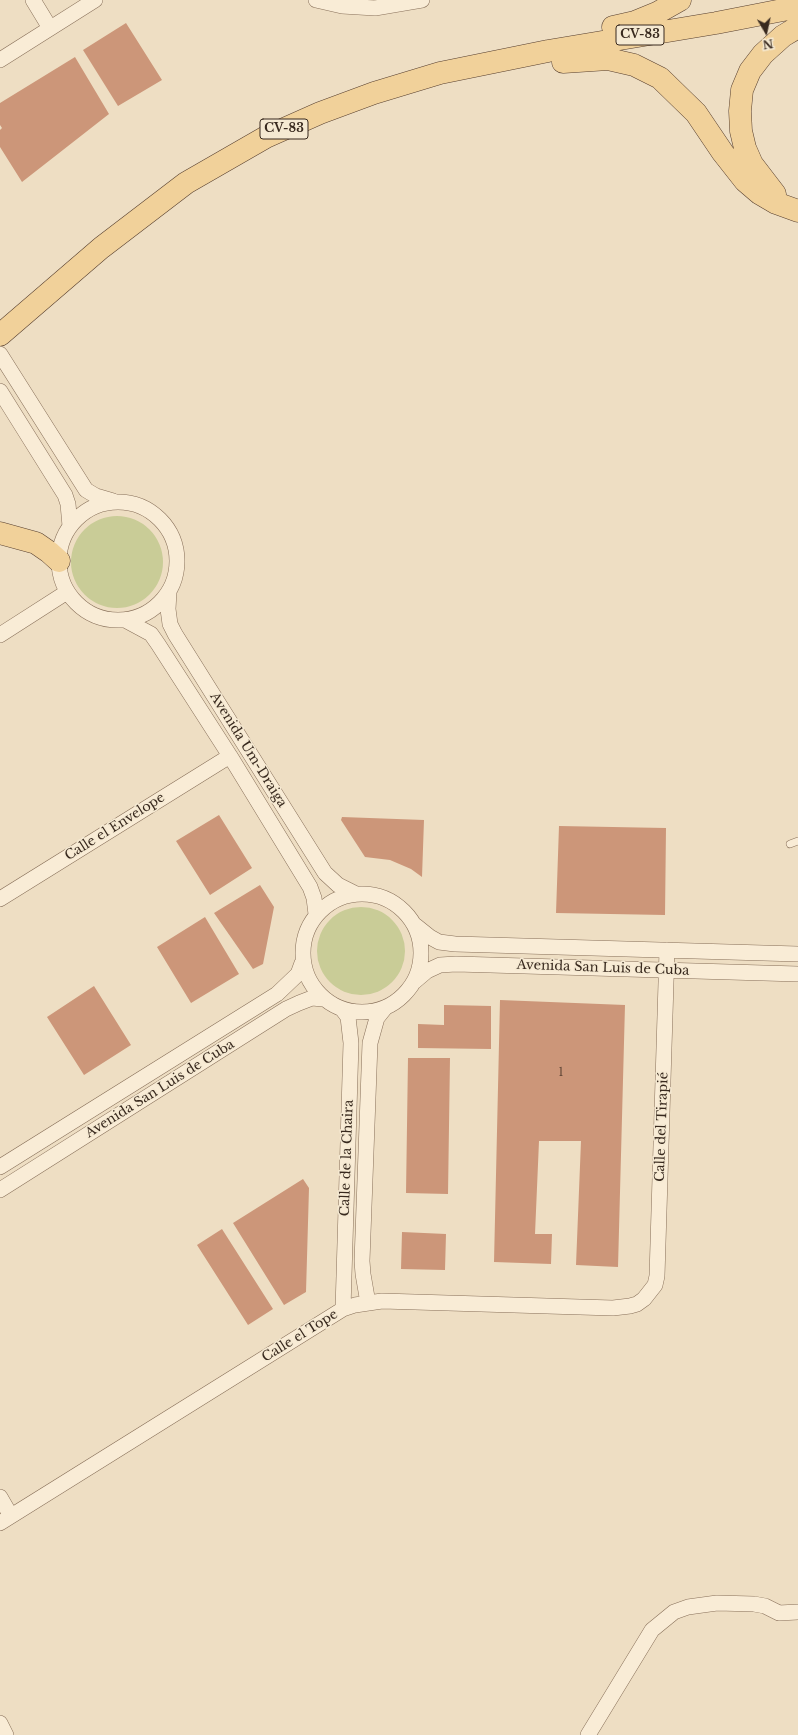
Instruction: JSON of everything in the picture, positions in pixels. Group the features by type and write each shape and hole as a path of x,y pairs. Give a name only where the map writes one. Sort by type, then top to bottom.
{"main road":[{"path":"440,73 454,60 635,22 658,13 680,0"},
{"name":"CV-83","path":"3,332 101,248 142,215 186,184 266,137 320,113 374,93 440,73 798,7"},
{"path":"797,211 778,197 752,164 745,148 741,131 740,111 742,90 750,71 763,54 783,36 798,27"},
{"path":"483,64 505,70 574,60 608,59 634,64 660,78 680,96 696,113 723,153 745,181 759,193 776,203 797,211"},
{"path":"0,533 36,543 50,552 59,561"}],"street":[{"path":"33,0 50,28"},
{"path":"0,60 95,0"},
{"path":"316,0 342,6 375,8 422,0"},
{"path":"0,354 86,490 96,496 114,501 140,505 151,511 169,530 175,542 177,561 174,580 169,592 160,603 150,611 125,620 108,619 92,614 78,605 67,592 62,580 59,561 61,542 70,526 91,508 114,501"},
{"path":"0,391 65,495 68,504 70,526"},
{"path":"0,635 67,592"},
{"name":"Avenida Um-Draiga","path":"169,592 168,609 170,624 175,634 324,873 338,885 354,893"},
{"name":"Avenida Um-Draiga","path":"125,620 151,634 230,756 310,887 314,898 316,914"},
{"name":"Calle el Envelope","path":"0,899 230,756"},
{"path":"354,893 372,894 390,899 404,910 415,925 421,944 421,964 414,982 402,997 385,1008 364,1012 342,1009 323,999 310,982 302,963 302,945 305,934 316,914 333,900 354,893"},
{"name":"Avenida San Luis de Cuba","path":"415,925 439,942 456,944 798,954"},
{"name":"Calle del Tirapié","path":"644,1299 655,1285 657,1276 667,950"},
{"name":"Avenida San Luis de Cuba","path":"0,1167 276,994 298,974 302,963"},
{"name":"Avenida San Luis de Cuba","path":"414,982 427,971 440,965 456,964 798,974"},
{"name":"Avenida San Luis de Cuba","path":"0,1190 286,1009 312,998 323,999"},
{"name":"Calle de la Chaira","path":"368,1303 362,1262 370,1043 377,1018 385,1008"},
{"name":"Calle de la Chaira","path":"342,1009 348,1017 351,1043 343,1309"},
{"name":"Calle el Tope","path":"6,1519 343,1309 382,1301 613,1308 637,1304 644,1299"},
{"path":"0,1497 6,1519"},
{"path":"588,1735 652,1630 674,1612 688,1607 717,1603 754,1604 766,1606 779,1612 798,1612"},
{"path":"0,1723 6,1735"}],"lane":[{"path":"790,844 798,841"}],"green space":[{"path":"117,516 135,519 150,529 160,544 163,562 160,580 150,595 135,605 117,608 99,605 84,595 74,580 71,562 74,544 84,529 99,519"},
{"path":"361,907 378,910 386,914 398,926 402,934 405,951 402,968 398,976 386,988 378,992 361,995 344,992 336,988 324,976 320,968 317,951 320,934 324,926 336,914 344,910"}],"building":[{"path":"126,23 162,80 118,106 83,50"},
{"path":"75,57 109,114 22,182 0,147 0,130 2,128 0,125 0,103"},
{"path":"219,815 252,868 210,895 176,841"},
{"path":"342,817 424,820 422,877 411,869 390,860 365,857 341,820"},
{"path":"559,826 666,828 665,915 556,913"},
{"path":"260,885 274,907 263,964 253,969 214,913"},
{"path":"205,917 239,974 191,1003 157,947"},
{"path":"94,986 131,1045 84,1075 47,1017"},
{"path":"500,1000 625,1005 618,1267 576,1265 581,1141 539,1141 535,1234 552,1234 551,1264 494,1262"},
{"path":"444,1005 491,1006 491,1049 418,1048 418,1024 444,1025"},
{"path":"408,1058 450,1058 448,1194 406,1193"},
{"path":"303,1179 309,1188 306,1292 284,1305 233,1223"},
{"path":"222,1229 273,1309 248,1325 197,1245"},
{"path":"402,1232 446,1234 445,1270 401,1269"}]}
